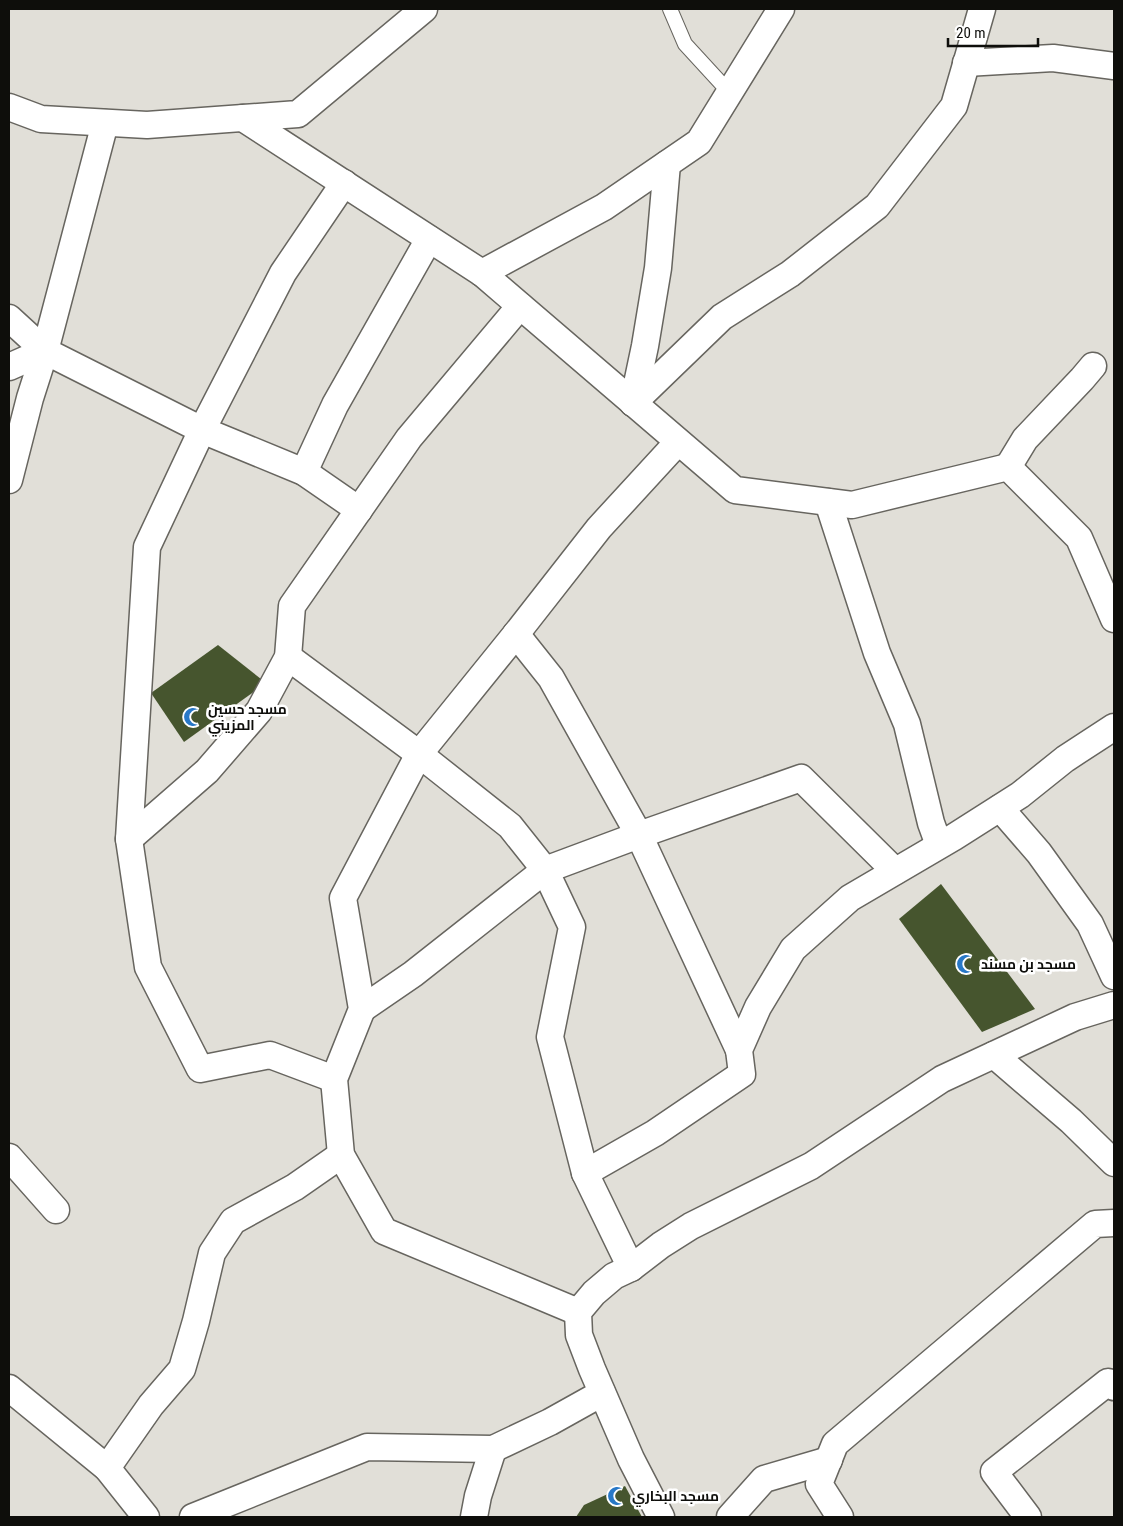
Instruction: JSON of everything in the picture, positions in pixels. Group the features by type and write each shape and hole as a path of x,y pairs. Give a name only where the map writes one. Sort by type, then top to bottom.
{"street":[{"path":"9,108 41,119 148,125 298,114 424,9"},
{"path":"482,273 604,207 699,142 781,9"},
{"path":"632,403 722,317 790,274 877,206 954,106 982,9"},
{"path":"966,63 1053,58 1114,66"},
{"path":"243,118 482,273 735,490 852,505 1008,467 1025,439 1093,366"},
{"path":"9,480 105,122"},
{"path":"632,403 645,346 658,268 667,164"},
{"path":"334,1079 270,1055 200,1069 148,967 129,839 147,547 202,430 283,273 344,184"},
{"path":"304,472 335,405 430,239"},
{"path":"129,839 207,771 259,711 288,657 292,606 409,438 520,306"},
{"path":"9,318 45,351 202,430 304,472 359,510"},
{"path":"9,367 45,351"},
{"path":"578,1312 384,1230 341,1155 334,1079 362,1009 343,898 419,754 599,528 678,442"},
{"path":"1008,467 1079,538 1114,619"},
{"path":"828,502 877,653 907,724 931,823 939,845"},
{"path":"516,634 551,678 639,835 739,1050 742,1074 655,1134 585,1173"},
{"path":"288,657 419,754 510,826 546,870 572,927 550,1037 585,1173 631,1268"},
{"path":"739,1050 758,1006 793,949 850,898 1020,795 1065,759 1114,726"},
{"path":"362,1009 413,974 546,870 801,778 895,871"},
{"path":"1000,808 1039,853 1090,924 1114,976"},
{"path":"661,1517 631,1459 579,1334 578,1312 594,1293 614,1276 631,1268 661,1245 692,1226 811,1166 942,1079 1075,1018 1114,1005"},
{"path":"994,1054 1070,1121 1114,1163"},
{"path":"107,1468 151,1405 182,1369 196,1321 212,1252 233,1221 295,1187 341,1155"},
{"path":"9,1157 56,1210"},
{"path":"840,1517 819,1484 835,1444 1095,1224 1114,1223"},
{"path":"1028,1517 994,1472 1108,1382 1114,1388"},
{"path":"9,1388 107,1468 146,1517"},
{"path":"193,1517 367,1447 494,1449 550,1422 602,1393"},
{"path":"474,1517 478,1496 494,1449"},
{"path":"730,1517 764,1479 829,1460"}],"lane":[{"path":"670,9 685,44 730,93"}],"building":[{"name":"مسجد حسين المزيني","path":"218,645 266,683 184,742 151,693"},
{"name":"مسجد بن مسند","path":"941,884 1035,1009 982,1032 899,919"},
{"name":"مسجد البخاري","path":"625,1486 642,1517 576,1517 584,1505"}],"place":[{"name":"مسجد حسين المزيني","path":"193,717"},
{"name":"مسجد بن مسند","path":"966,964"},
{"name":"مسجد البخاري","path":"617,1496"}]}
